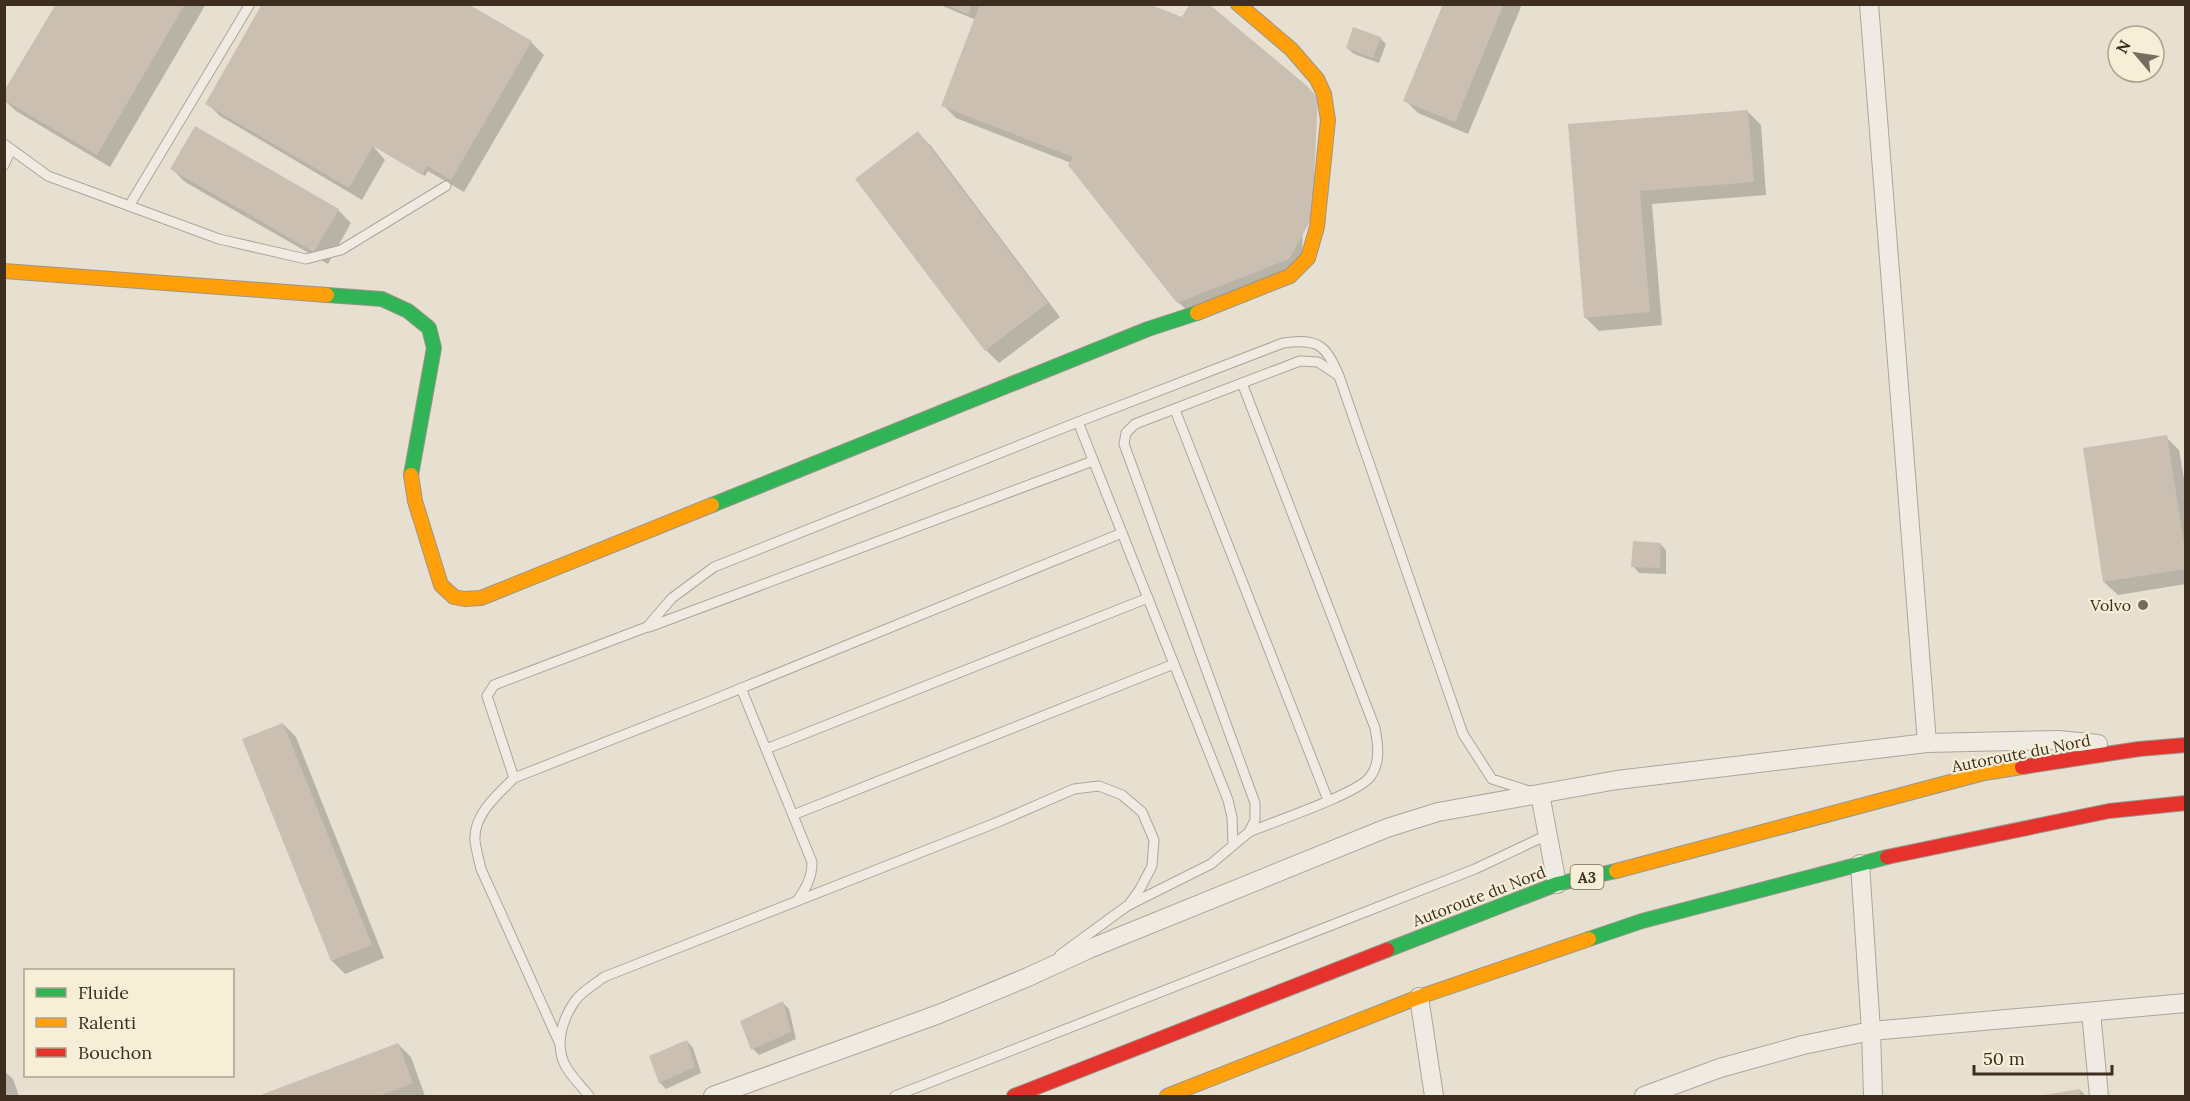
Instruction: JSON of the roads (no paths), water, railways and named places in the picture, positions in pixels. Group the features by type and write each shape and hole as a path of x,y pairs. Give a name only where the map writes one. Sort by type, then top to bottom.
{"main road":[{"path":"4,271 382,299 408,311 429,328 434,348 411,478 415,501 441,585 454,597 481,598 1148,329 1214,307 1290,276 1298,270 1311,251 1317,227 1328,120 1324,94 1317,79 1291,49 1238,4"},
{"name":"Autoroute du Nord","path":"1014,1096 1557,884 1654,861 1984,773 2139,749 2186,745"},
{"path":"1167,1096 1211,1088 1419,997 1642,921 1860,864 2109,811 2186,803"}],"street":[{"path":"1869,4 1927,743"},
{"path":"713,1096 939,1014 1089,949 1387,828 1438,812 1617,780 1927,743 2059,740 2139,749"},
{"path":"1540,794 1557,884"},
{"path":"1860,864 1873,1096"},
{"path":"1419,997 1434,1096"},
{"path":"1645,1096 1729,1065 1803,1045 1871,1031 2186,1003"},
{"path":"2091,1012 2100,1096"}],"lane":[{"path":"129,206 250,4"},
{"path":"4,165 8,147 48,176 219,239 306,259 341,250 446,186"},
{"path":"647,627 672,598 714,567 1078,422 1283,343 1303,340 1321,346 1330,356 1339,376 1463,734 1492,779 1540,794"},
{"path":"1249,832 1255,820 1255,803 1124,444 1125,432 1135,424 1300,361 1318,362 1339,376"},
{"path":"1028,977 1127,906 1211,864 1249,832 1352,790 1370,777 1377,764 1379,747 1375,728 1242,383"},
{"path":"1175,410 1328,800"},
{"path":"1078,422 1228,800 1232,817 1233,845"},
{"path":"514,778 487,696 494,685 1093,460"},
{"path":"589,1096 563,1061 560,1042 481,869 475,839 479,821 490,801 514,778 1122,533"},
{"path":"765,749 1148,598"},
{"path":"793,815 1174,664"},
{"path":"741,688 812,862 812,874 808,885 797,901"},
{"path":"560,1042 564,1022 576,999 604,977 998,822 1074,789 1099,786 1122,795 1142,812 1155,840 1152,866 1140,889 1127,906"},
{"path":"895,1096 1475,869 1548,835"}],"place":[{"name":"Volvo","path":"2143,605"}]}
